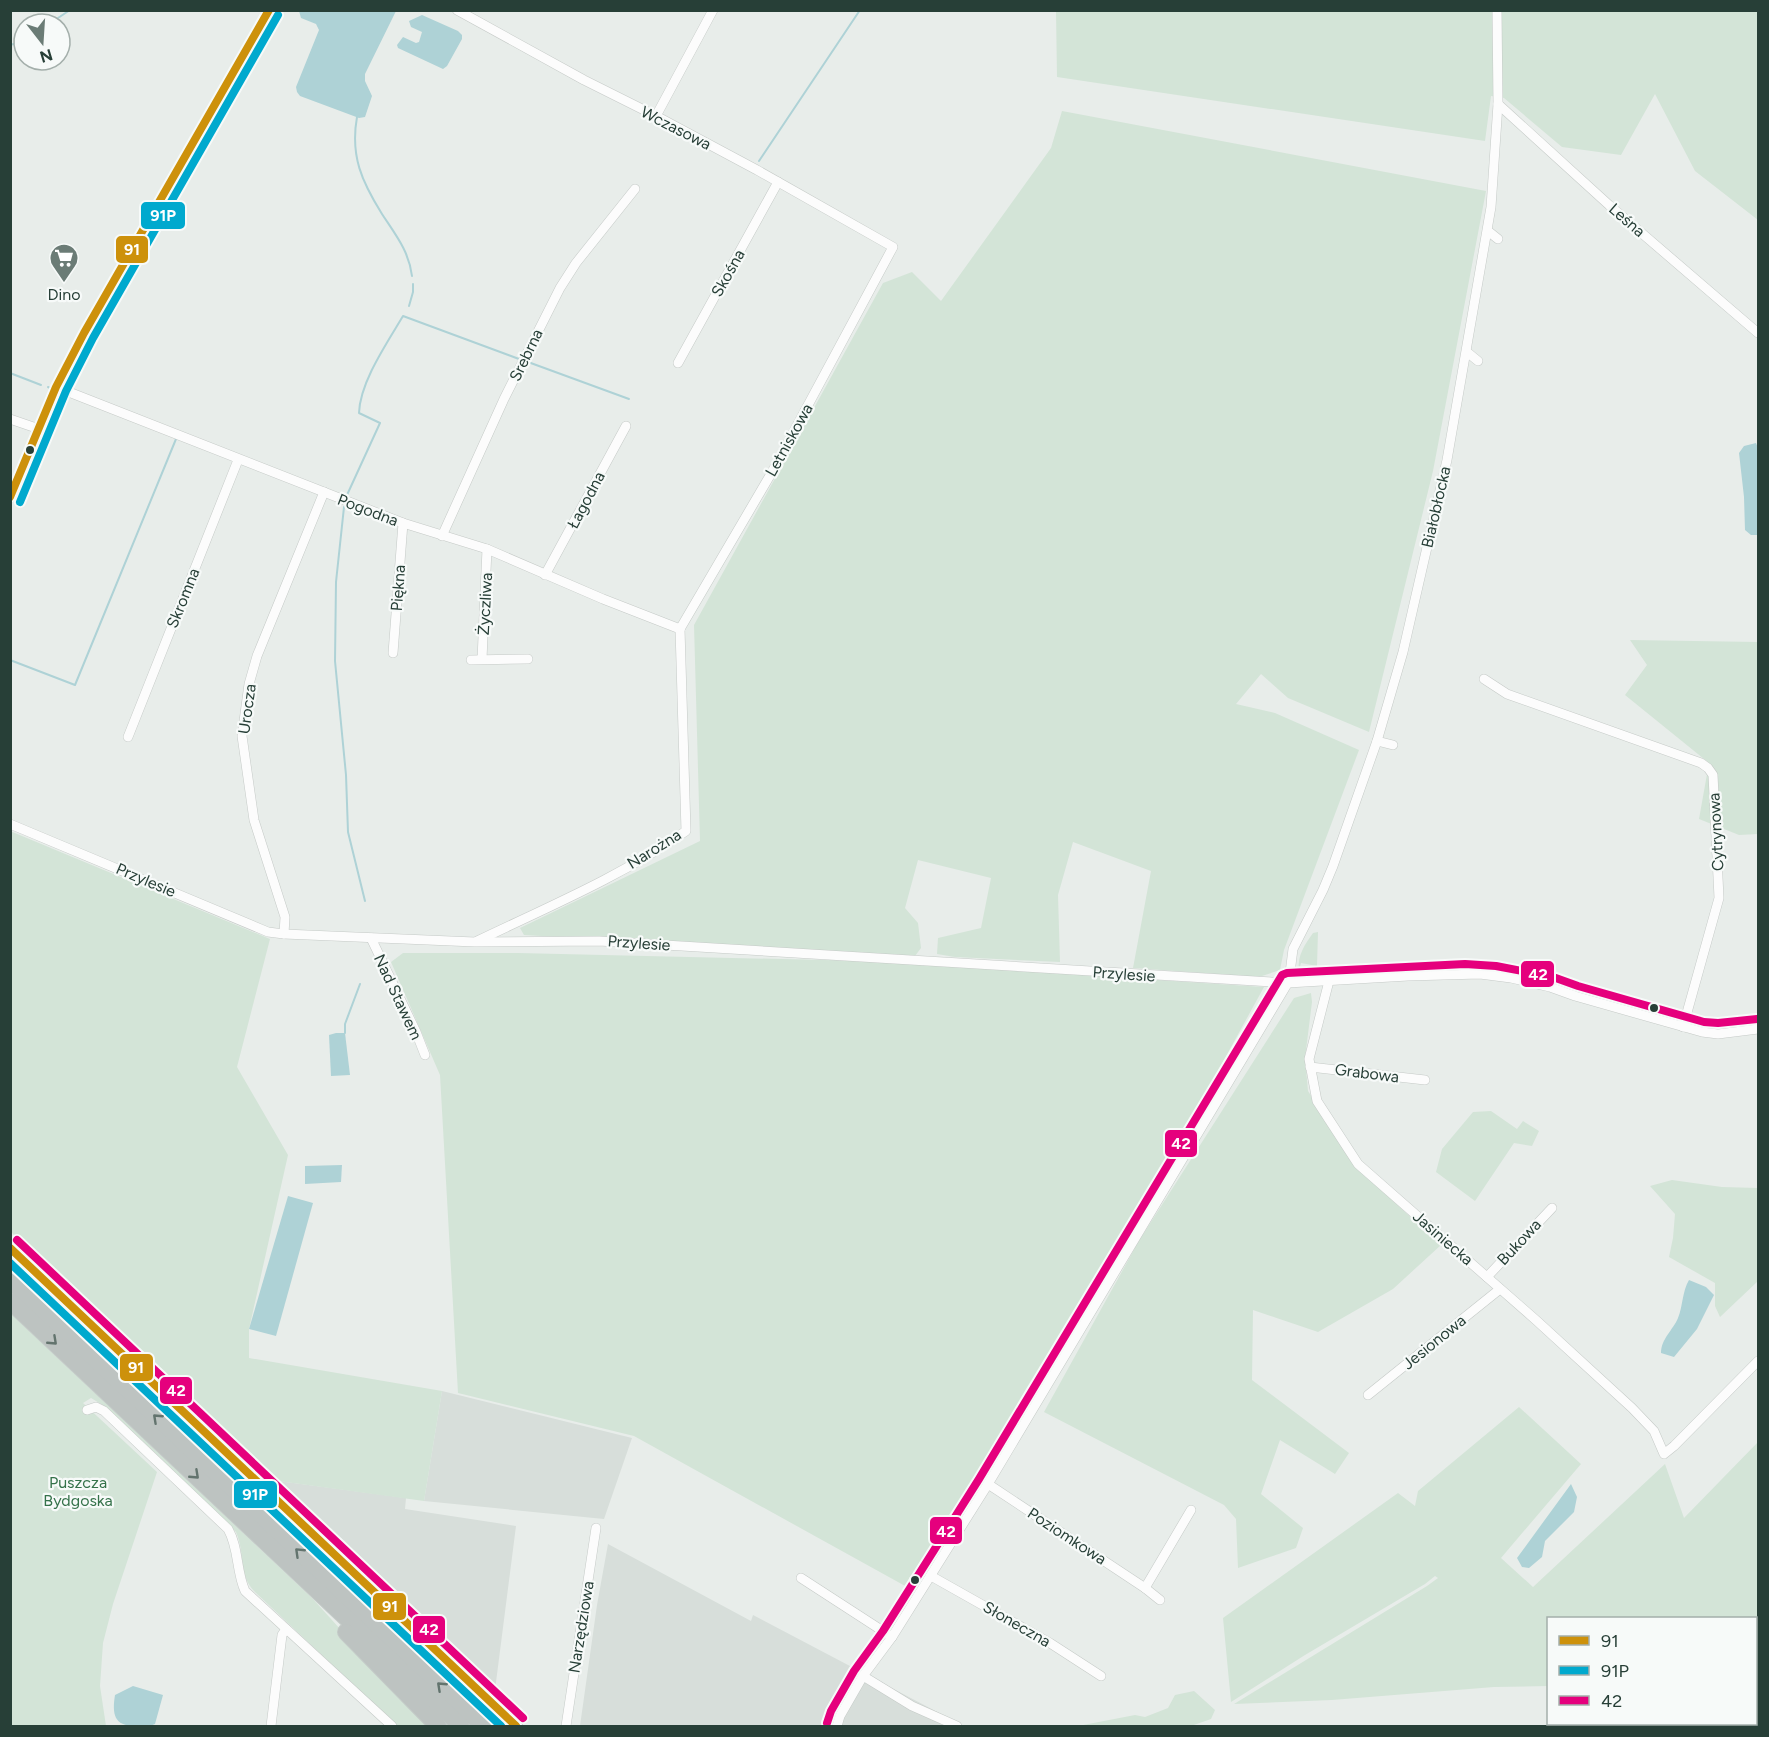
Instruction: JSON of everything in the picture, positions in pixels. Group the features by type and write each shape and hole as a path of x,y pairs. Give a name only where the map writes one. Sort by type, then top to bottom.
{"highway":[{"path":"10,1280 483,1726"},
{"path":"10,1300 461,1726"},
{"path":"304,1580 374,1663 438,1726"}],"street":[{"path":"10,498 56,387 84,333 269,10"},
{"name":"Wczasowa","path":"457,10 778,182 893,247"},
{"path":"656,116 713,10"},
{"name":"Białobłocka","path":"1288,983 1293,949 1333,866 1377,741 1403,652 1440,494 1488,231 1498,104 1497,10"},
{"name":"Leśna","path":"1498,104 1609,205 1758,333"},
{"name":"Skośna","path":"678,363 778,182"},
{"name":"Srebrna","path":"442,536 504,399 560,288 576,263 635,189"},
{"path":"1488,231 1498,238"},
{"name":"Letniskowa","path":"680,629 772,472 893,247"},
{"path":"1467,352 1478,361"},
{"name":"Pogodna","path":"56,387 403,523 487,549 680,629"},
{"path":"10,418 39,429"},
{"name":"Łagodna","path":"546,575 626,426"},
{"name":"Skromna","path":"128,737 238,459"},
{"name":"Urocza","path":"284,934 285,917 255,820 242,736 249,684 257,656 324,492"},
{"path":"1440,494 1452,496"},
{"name":"Piękna","path":"393,653 403,523"},
{"name":"Życzliwa","path":"482,659 487,549"},
{"name":"Narożna","path":"475,942 604,880 665,846 686,831 680,629"},
{"name":"Życzliwa","path":"471,660 528,659"},
{"name":"Cytrynowa","path":"1484,679 1507,694 1701,763 1713,775 1719,898 1683,1027"},
{"path":"1377,741 1393,745"},
{"name":"Przylesie","path":"10,824 268,932 284,934 475,942 599,941 1288,983"},
{"name":"Nad Stawem","path":"371,938 425,1055"},
{"path":"837,1726 840,1716 863,1676 892,1637 988,1484 1288,983 1465,974 1496,976 1550,987 1683,1027 1718,1034 1758,1029"},
{"name":"Jasiniecka","path":"1329,981 1309,1059 1310,1066 1317,1101 1358,1164 1500,1288 1632,1408 1654,1431 1664,1454 1758,1361"},
{"name":"Grabowa","path":"1310,1066 1425,1080"},
{"name":"Bukowa","path":"1487,1277 1552,1208"},
{"path":"10,1248 516,1726"},
{"name":"Jesionowa","path":"1368,1395 1500,1288"},
{"path":"87,1410 96,1407 104,1411 228,1529 234,1539 239,1575 245,1591 392,1726"},
{"name":"Poziomkowa","path":"988,1484 1160,1600"},
{"path":"1145,1588 1191,1510"},
{"name":"Narzędziowa","path":"566,1726 596,1528"},
{"name":"Słoneczna","path":"931,1576 1050,1643 1101,1676"},
{"path":"801,1578 892,1637"},
{"path":"271,1726 282,1635 286,1629"},
{"path":"863,1676 912,1706 957,1726"}],"shaded area":[{"path":"442,1391 632,1438 604,1519 424,1501"},
{"path":"271,1480 406,1498 405,1509 516,1526 495,1690"},
{"path":"608,1544 751,1621 753,1615 945,1716 941,1726 580,1726"}],"green space":[{"path":"1056,11 1758,11 1758,220 1695,171 1655,94 1621,155 1562,147 1504,98 1491,96 1485,141 1057,77"},
{"path":"1062,111 1486,191 1433,471 1369,732 1288,698 1261,674 1236,704 1275,713 1359,750 1284,950 1280,970 1259,977 1133,968 1151,871 1073,842 1058,895 1060,962 955,957 937,954 938,938 981,928 991,878 918,860 905,908 918,923 921,948 915,956 869,961 1264,987 1123,1244 1135,1247 1294,998 1311,993 1312,1002 1305,1058 1308,1091 1356,1167 1441,1245 1393,1289 1318,1332 1253,1310 1252,1380 1349,1453 1335,1474 1280,1440 1261,1494 1303,1528 1296,1548 1238,1568 1236,1519 1224,1505 1044,1412 1135,1248 1123,1245 907,1587 634,1436 458,1393 440,1075 391,962 403,953 518,953 867,961 868,955 524,935 520,928 700,841 694,625 883,283 912,272 941,301 1051,148"},
{"path":"1630,640 1758,642 1758,834 1739,835 1699,819 1709,763 1625,695 1647,665"},
{"path":"10,831 270,939 237,1067 288,1155 249,1329 249,1358 442,1391 424,1501 271,1480 11,1232"},
{"path":"1318,932 1317,966 1301,963 1299,970 1302,950 1313,933"},
{"path":"1491,1111 1517,1129 1523,1121 1539,1131 1532,1146 1514,1143 1475,1201 1436,1172 1442,1149 1473,1112"},
{"path":"1672,1180 1722,1187 1758,1188 1758,1281 1720,1317 1715,1306 1715,1283 1669,1257 1675,1214 1650,1186"},
{"name":"Puszcza Bydgoska","path":"10,1313 312,1598 428,1726 397,1726 255,1592 246,1578 236,1532 101,1404 91,1398 83,1403 157,1472 113,1604 103,1643 100,1686 106,1726 11,1726"},
{"path":"1519,1407 1581,1464 1501,1558 1533,1587 1665,1464 1684,1518 1758,1442 1758,1684 1757,1617 1547,1617 1547,1686 1494,1687 1332,1700 1234,1704 1427,1586 1438,1578 1435,1576 1231,1702 1223,1618 1398,1493 1415,1506 1418,1491"},
{"path":"1194,1691 1215,1710 1211,1719 1191,1726 1078,1726 1135,1715 1145,1717 1168,1708 1175,1695"}],"water":[{"path":"299,11 396,11 365,74 365,81 372,96 365,117 359,118 300,96 297,92 296,87 319,30 316,24 301,18"},
{"path":"422,15 462,35 447,66 443,69 398,48 397,45 403,37 416,43 419,42 422,32 411,27 409,21"},
{"path":"1756,443 1758,448 1758,535 1751,535 1745,530 1739,453 1744,446"},
{"path":"345,1033 350,1075 331,1076 329,1035"},
{"path":"342,1165 341,1182 305,1184 305,1166"},
{"path":"288,1196 313,1203 276,1336 249,1329"},
{"path":"1689,1280 1706,1287 1714,1295 1697,1329 1674,1357 1661,1353 1665,1339 1678,1318"},
{"path":"1571,1484 1577,1497 1574,1512 1545,1541 1542,1557 1529,1568 1522,1567 1517,1558"},
{"path":"133,1686 163,1695 155,1724 128,1725 116,1718 115,1695"}],"waterway":[{"path":"759,161 860,10"},
{"path":"357,117 355,144 363,180 405,251 412,276"},
{"path":"409,306 413,284"},
{"path":"347,495 380,423 359,413 364,389 375,363 403,316 519,359"},
{"path":"528,362 629,399"},
{"path":"10,373 41,385"},
{"path":"10,660 75,685 176,439"},
{"path":"344,507 336,582 335,661 346,775 348,832 365,901"},
{"path":"345,1033 345,1024 360,984"}],"transit line":[{"name":"91","path":"10,497 56,387 84,333 269,10"},
{"name":"91P","path":"20,502 66,391 93,338 278,15"},
{"name":"42","path":"827,1723 831,1711 854,1671 883,1631 979,1479 1282,975 1465,964 1496,966 1553,977 1704,1022 1757,1019"},
{"name":"42","path":"17,1240 523,1718"},
{"name":"91","path":"10,1248 516,1726"},
{"name":"91P","path":"10,1263 501,1726"}],"place":[{"name":"Dino","path":"64,284"}]}
